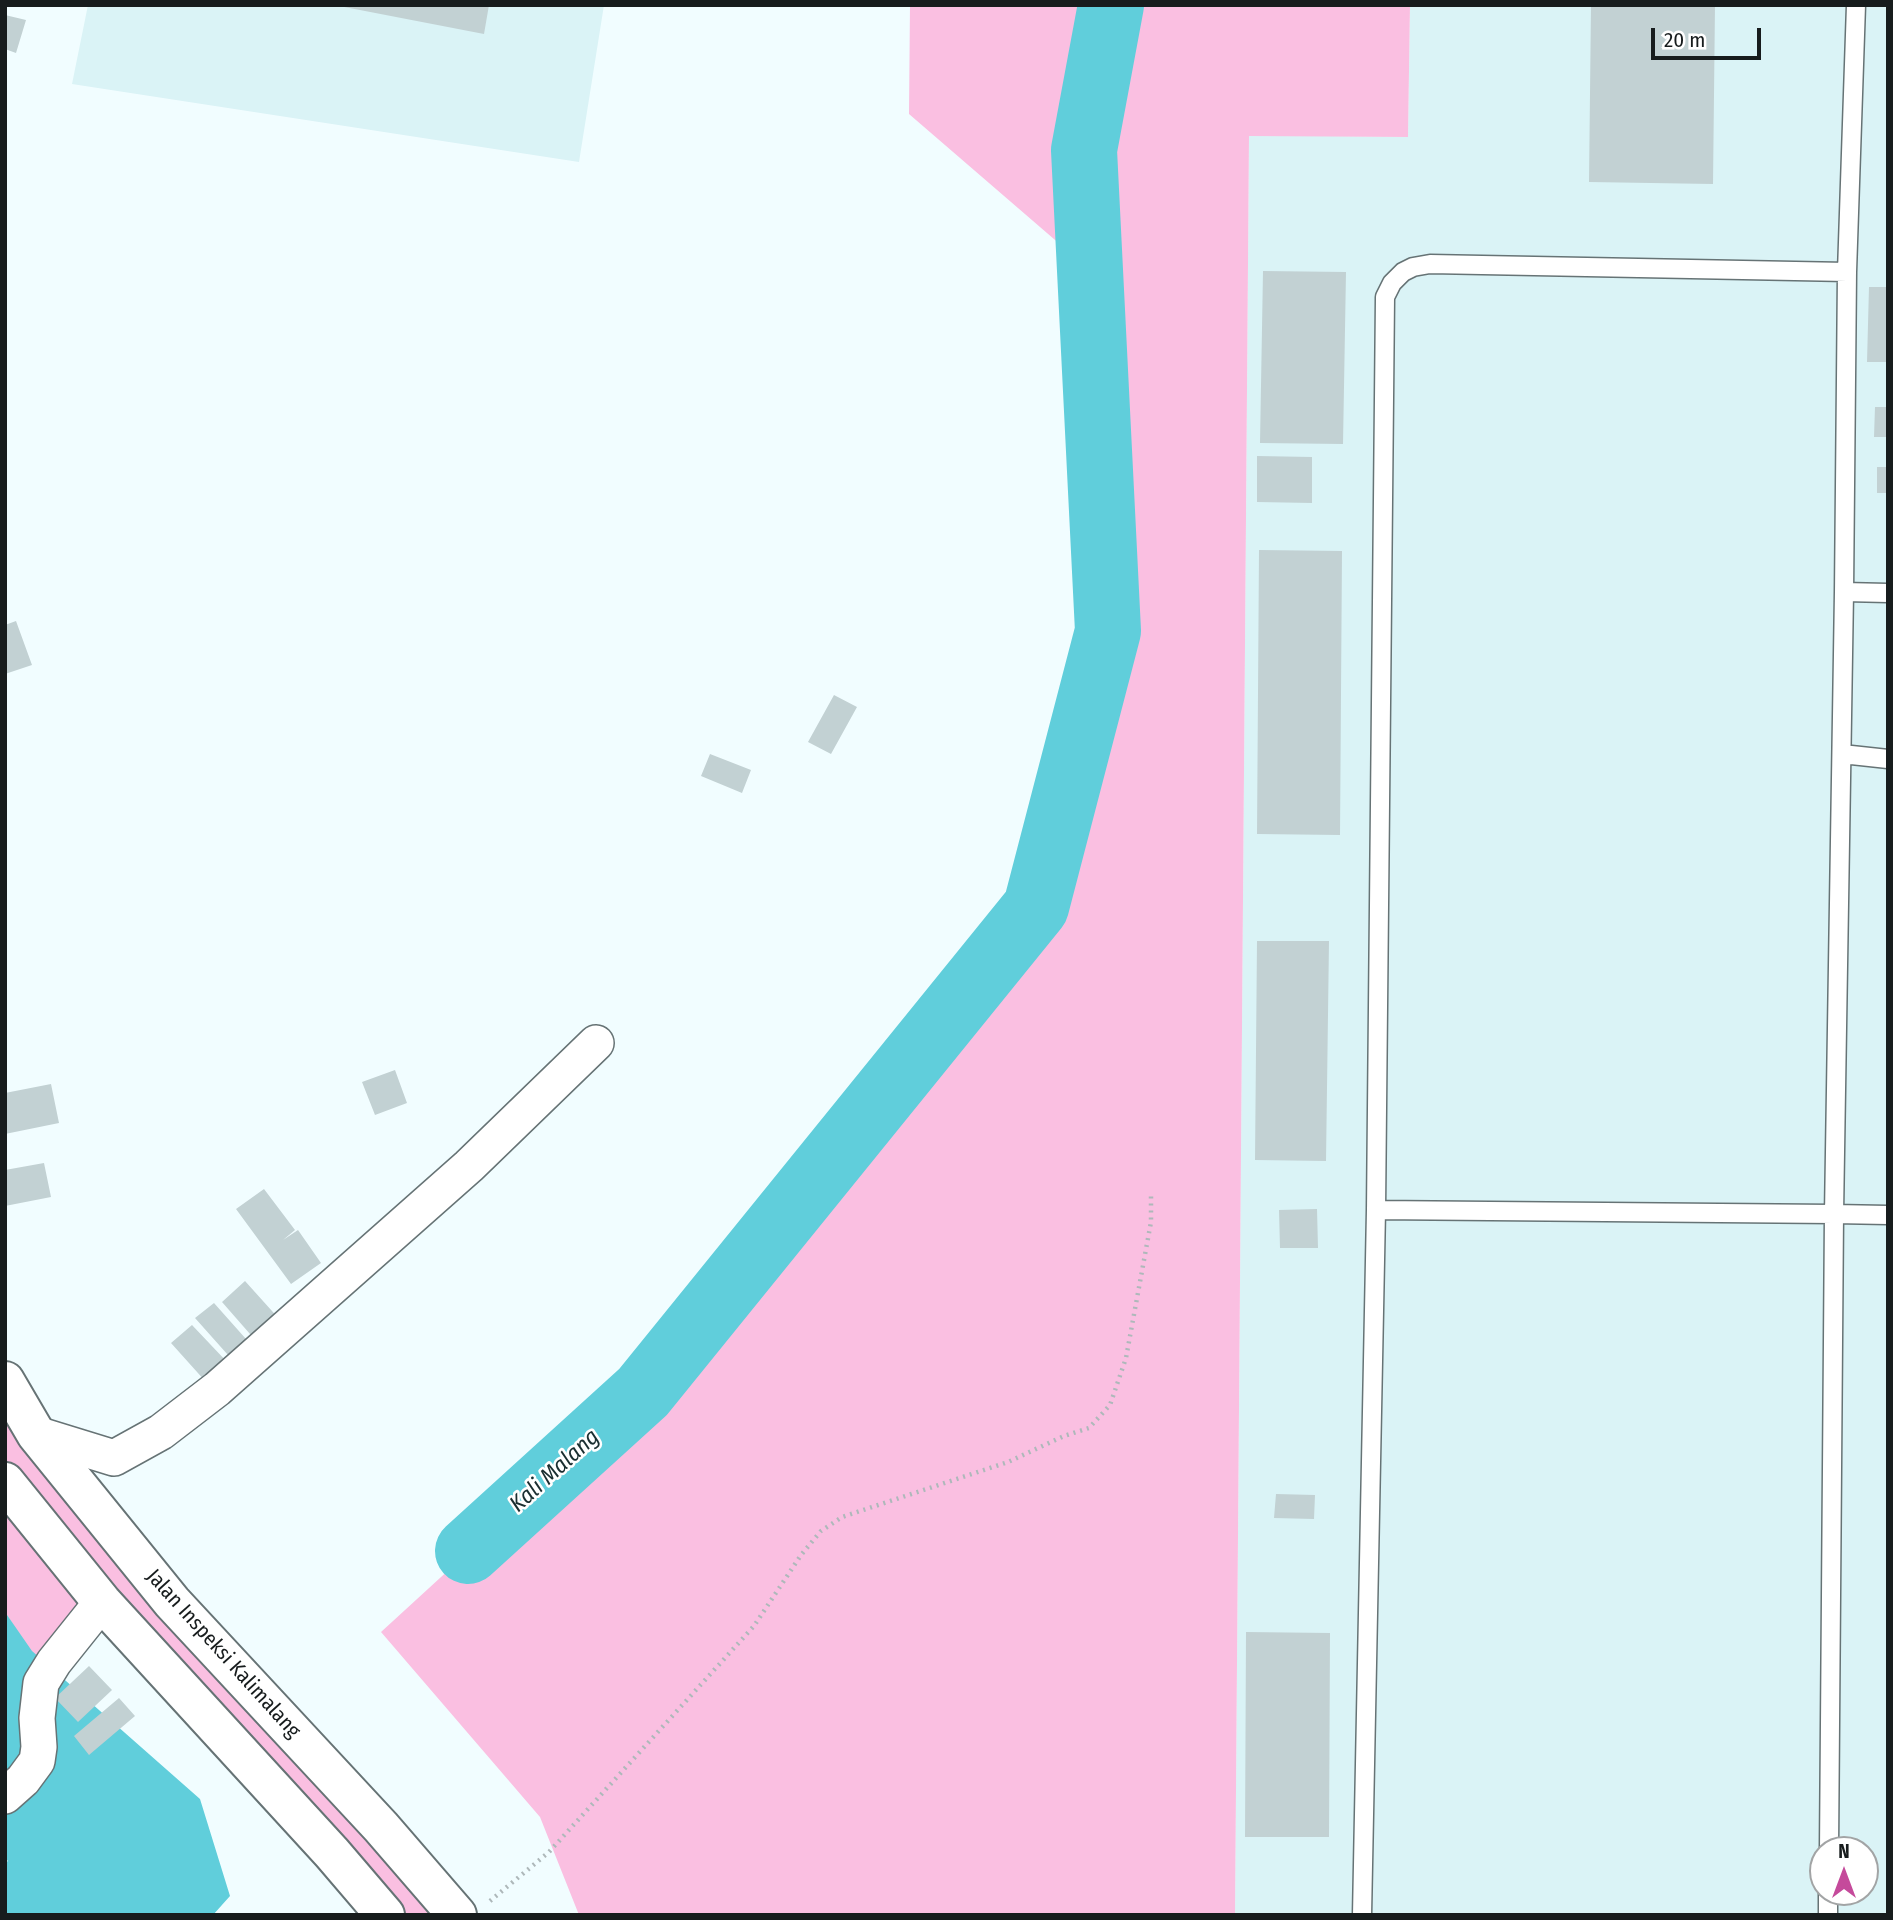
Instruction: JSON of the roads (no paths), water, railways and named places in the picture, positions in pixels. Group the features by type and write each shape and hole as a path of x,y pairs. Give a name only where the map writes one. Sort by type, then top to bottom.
{"main road":[{"name":"Jalan Inspeksi Kalimalang","path":"5,1381 36,1434 172,1602 381,1826 470,1911"},
{"path":"5,1482 102,1602 332,1853 385,1915"}],"street":[{"path":"36,1434 114,1458 161,1432 217,1389 470,1166 596,1043"},
{"path":"5,1796 23,1780 37,1761 37,1718 41,1683 54,1662 102,1602"}],"lane":[{"path":"1829,1836 1834,1214 1847,272 1856,5"},
{"path":"1362,1915 1376,1210 1385,297 1392,283 1404,272 1413,267 1430,264 1847,272"},
{"path":"1844,592 1888,593"},
{"path":"1842,754 1888,759"},
{"path":"1376,1210 1888,1215"}],"water":[{"path":"5,1612 32,1651 200,1799 230,1896 213,1915 5,1915 5,1863 8,1861 5,1858"}],"waterway":[{"name":"Kali Malang","path":"468,1551 643,1392 1036,907 1108,631 1084,150 1111,5"}]}
